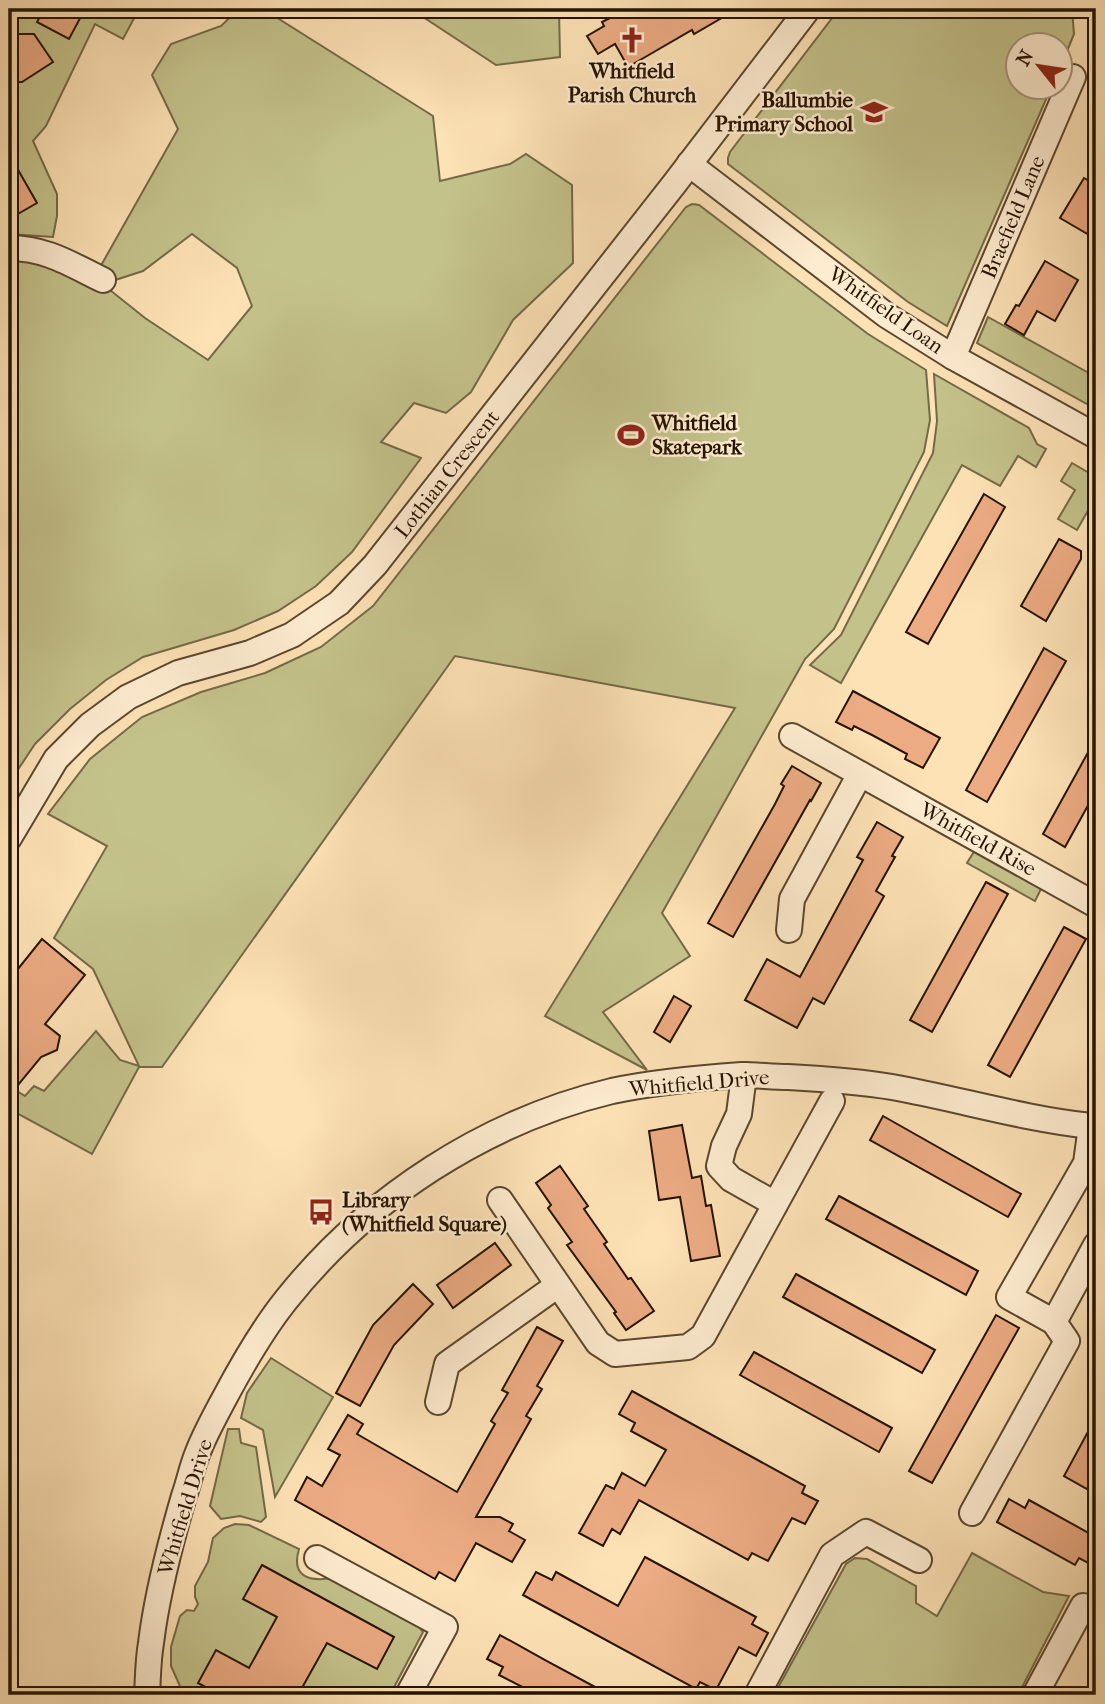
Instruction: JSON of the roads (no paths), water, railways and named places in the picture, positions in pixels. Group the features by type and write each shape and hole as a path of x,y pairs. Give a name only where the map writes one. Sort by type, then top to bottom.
{"street":[{"name":"Lothian Crescent","path":"9,838 56,759 90,725 128,697 178,673 250,653 292,635 339,603 375,565 808,9"},
{"name":"Braefield Lane","path":"953,356 1062,102"},
{"name":"Whitfield Loan","path":"689,164 886,316 1096,436"},
{"path":"9,248 45,252 103,280"},
{"name":"Whitfield Rise","path":"792,736 1096,905"},
{"path":"789,930 792,899 860,774"},
{"path":"744,1075 739,1114 724,1146 719,1166 731,1179 775,1204"},
{"name":"Whitfield Drive","path":"147,1695 150,1644 177,1519 198,1453 245,1359 285,1301 320,1262 366,1218 426,1173 481,1140 569,1104 649,1084 744,1075 856,1082 1054,1122 1094,1125"},
{"path":"500,1200 598,1343 615,1354 688,1346 703,1336 832,1101"},
{"path":"972,1513 1068,1341 1054,1322 1009,1297 1086,1163 1094,1125"},
{"path":"1054,1322 1096,1245"},
{"path":"438,1402 447,1364 558,1285"},
{"path":"757,1695 832,1555 866,1532 919,1560"},
{"path":"317,1558 445,1627 408,1695"},
{"path":"1035,1695 1083,1606"}],"place":[{"name":"Whitfield Parish Church","path":"632,40"},
{"name":"Ballumbie Primary School","path":"874,112"},
{"name":"Whitfield Skatepark","path":"631,435"},
{"name":"Library (Whitfield Square)","path":"321,1212"}]}
